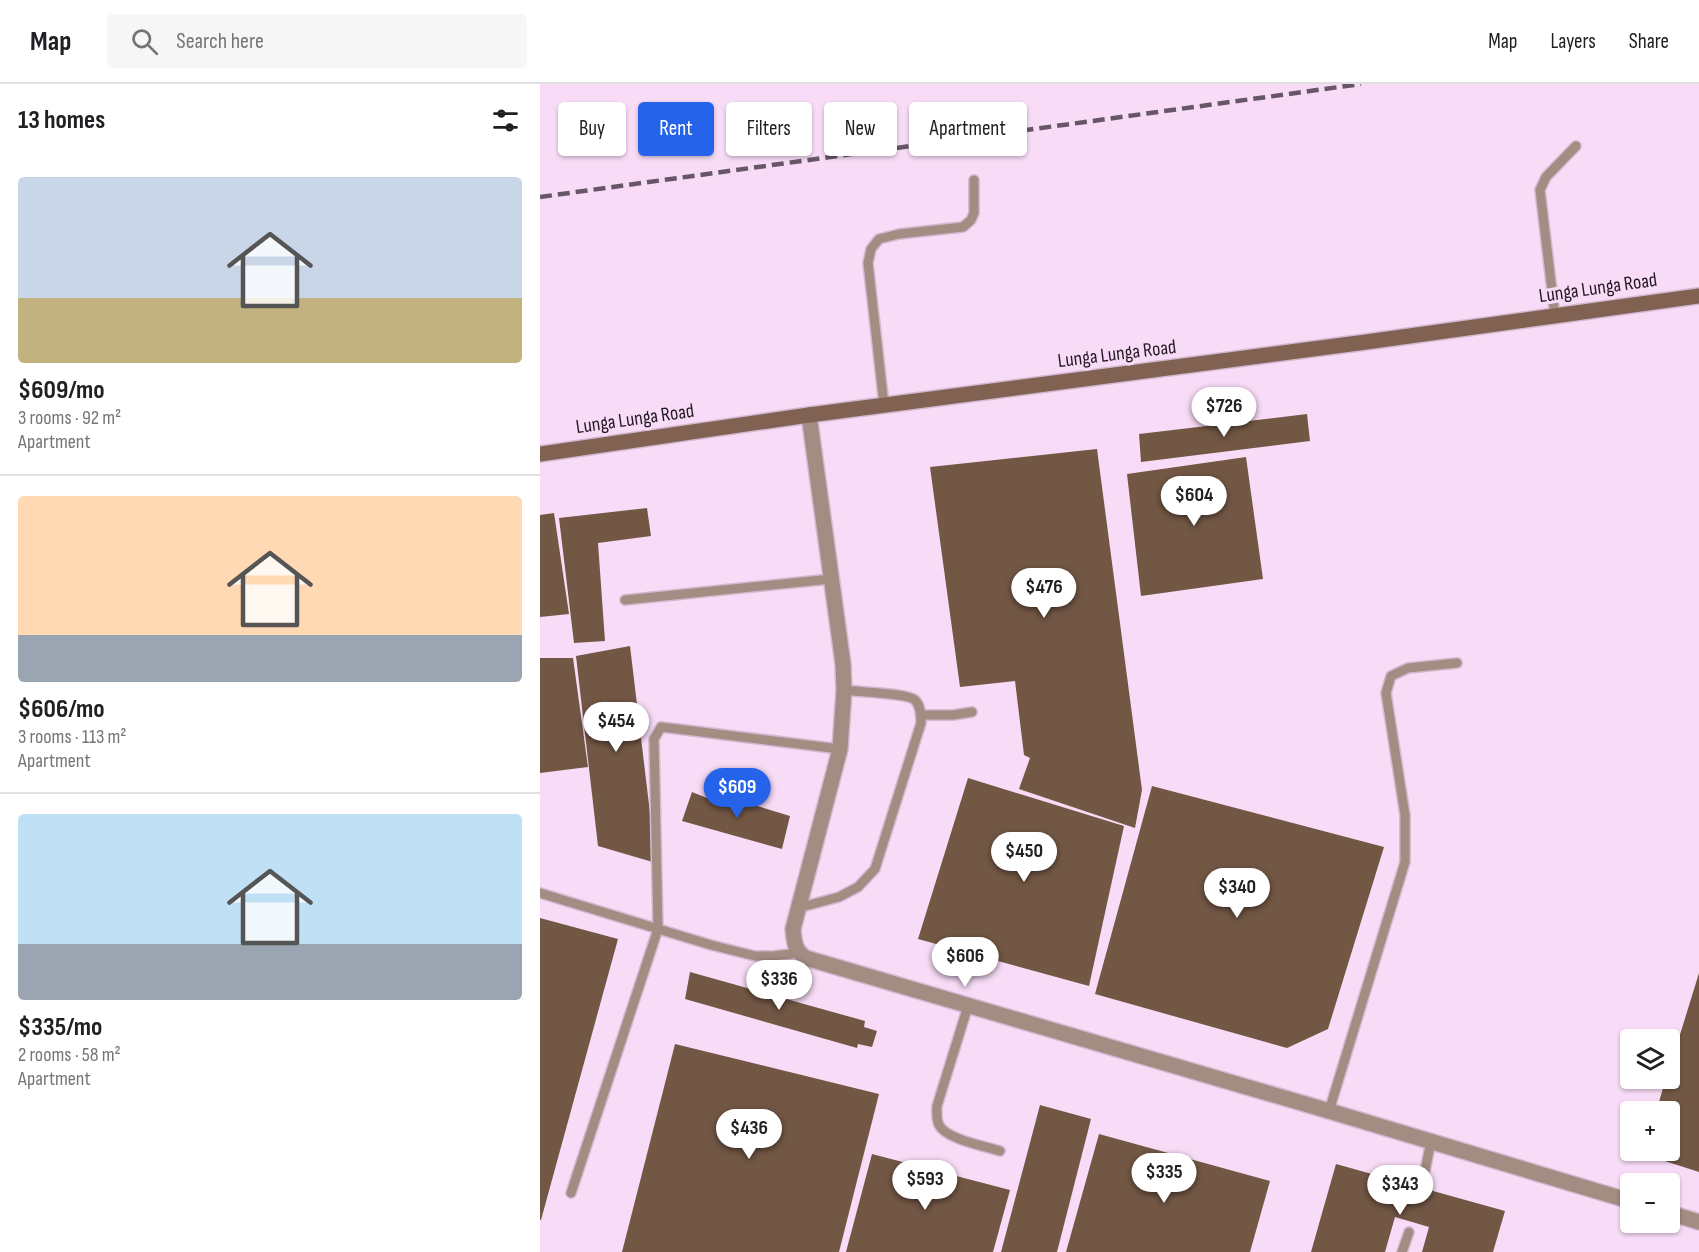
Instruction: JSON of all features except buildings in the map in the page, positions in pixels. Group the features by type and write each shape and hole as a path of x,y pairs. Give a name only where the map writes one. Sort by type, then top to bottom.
{"main road":[{"name":"Lunga Lunga Road","path":"540,454 809,415 1699,296"}],"street":[{"path":"809,415 843,664 844,690 840,749 793,929 798,953 806,958 1620,1198"},
{"path":"1680,1216 1699,1222"}],"lane":[{"path":"1555,316 1540,190 1546,177 1576,146"},
{"path":"884,405 868,263 871,249 879,239 899,234 963,227 971,220 974,213 974,180"},
{"path":"625,600 831,579"},
{"path":"1329,1111 1405,862 1405,814 1386,693 1391,676 1408,668 1457,663"},
{"path":"798,908 839,897 858,887 875,869 921,723 920,708 915,700 906,696 844,690"},
{"path":"921,715 972,712"},
{"path":"571,1192 658,929 654,739 661,727 840,749"},
{"path":"540,893 711,945 755,956 798,953"},
{"path":"968,1006 936,1106 937,1117 940,1126 947,1134 1000,1151"},
{"path":"1422,1186 1431,1142"},
{"path":"1402,1252 1409,1232"}],"railway":[{"path":"540,197 1361,84"}]}
